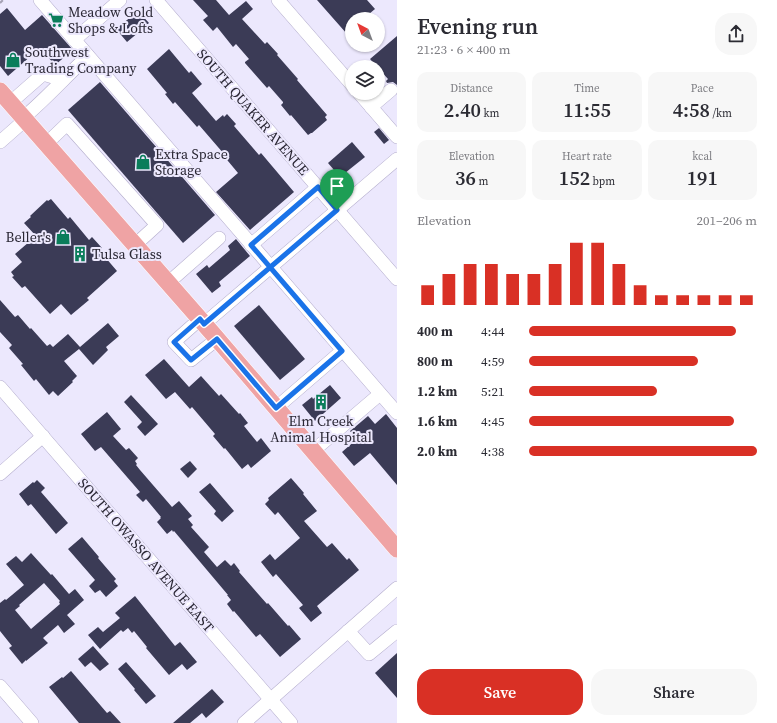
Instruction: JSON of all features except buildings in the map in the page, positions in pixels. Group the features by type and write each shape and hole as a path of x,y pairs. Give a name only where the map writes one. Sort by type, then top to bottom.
{"main road":[{"path":"5,97 217,339 397,549"}],"street":[{"path":"40,0 397,413"},
{"path":"74,40 120,0"},
{"name":"SOUTH QUAKER AVENUE","path":"156,0 397,279"},
{"path":"282,1 345,76"},
{"path":"0,142 88,56"},
{"path":"5,97 43,74 63,80"},
{"path":"371,107 391,90"},
{"path":"365,100 394,129"},
{"path":"46,144 67,124 157,225 135,245"},
{"path":"217,339 191,360 174,342 202,322 271,267 337,210 395,163"},
{"path":"251,245 318,187"},
{"path":"168,283 219,238"},
{"path":"276,408 342,351"},
{"name":"SOUTH OWASSO AVENUE EAST","path":"0,386 291,723"},
{"path":"313,451 380,394"},
{"path":"0,474 43,436"},
{"path":"244,723 397,588"},
{"path":"348,631 369,654 397,631"},
{"path":"0,686 32,723"}],"path":[{"path":"0,3 3,0"}],"place":[{"name":"Meadow Gold Shops & Lofts","path":"56,20"},
{"name":"Southwest Trading Company","path":"13,60"},
{"name":"Extra Space Storage","path":"143,162"},
{"name":"Beller's","path":"63,237"},
{"name":"Tulsa Glass","path":"80,254"},
{"name":"Elm Creek Animal Hospital","path":"321,402"}],"route":[{"path":"337,210 271,267 204,324 200,319 174,342 191,360 217,339 276,408 342,351 271,267 251,245 318,187 337,210"}]}
